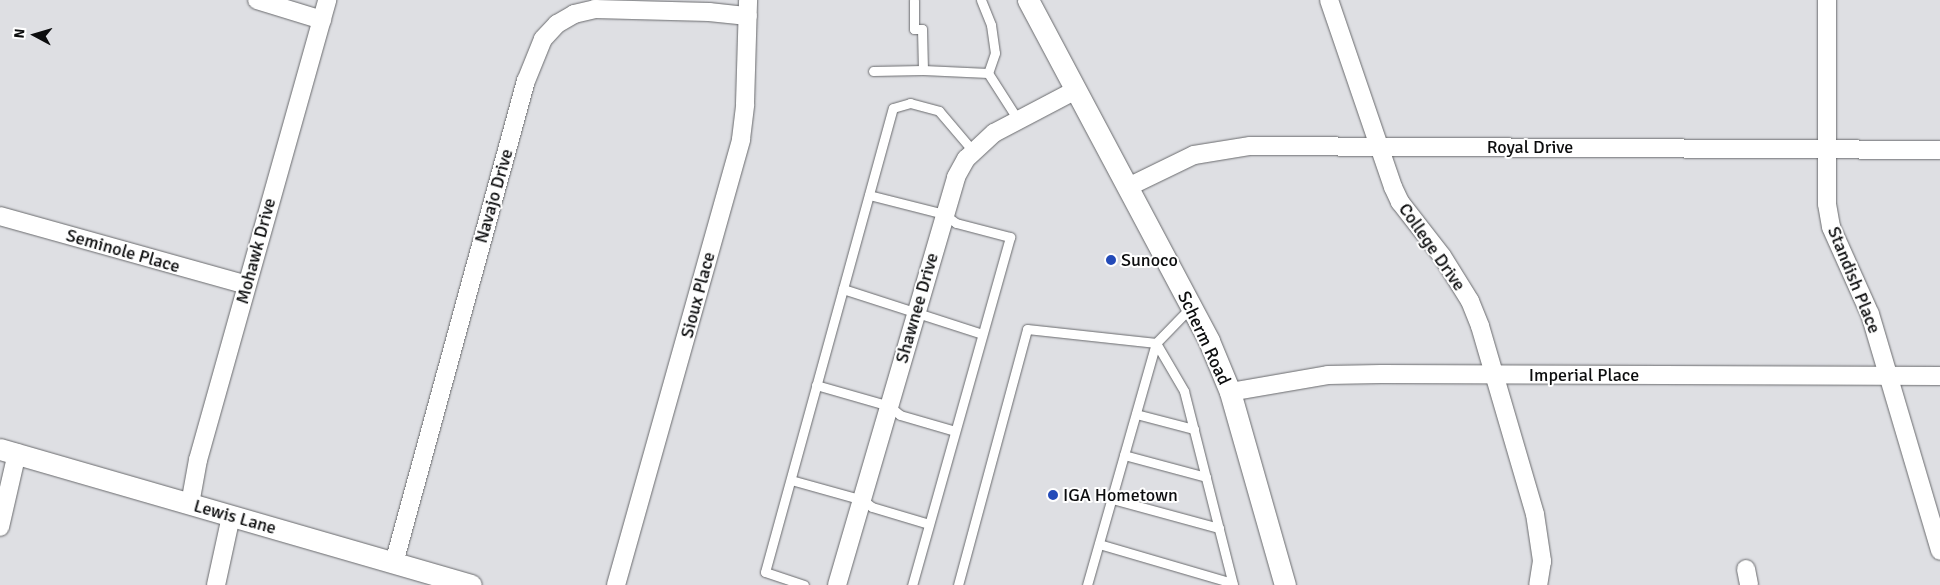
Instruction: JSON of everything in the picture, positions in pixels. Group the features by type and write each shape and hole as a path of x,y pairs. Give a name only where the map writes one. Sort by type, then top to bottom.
{"street":[{"path":"257,0 322,20"},
{"name":"Mohawk Drive","path":"190,504 198,460 327,0"},
{"name":"Scherm Road","path":"1028,0 1191,307 1230,392 1285,585"},
{"name":"College Drive","path":"1329,0 1400,202 1442,256 1470,301 1495,375 1537,522 1542,561 1538,585"},
{"name":"Standish Place","path":"1827,0 1827,204 1832,227 1870,314 1940,551"},
{"name":"Navajo Drive","path":"394,563 526,82 543,39 557,24 574,14 595,9 709,12 748,8"},
{"name":"Sioux Place","path":"616,585 741,139 748,8"},
{"name":"Shawnee Drive","path":"837,585 956,177 973,151 994,132 1076,90"},
{"name":"Royal Drive","path":"1128,188 1174,163 1220,149 1379,146 1940,150"},
{"name":"Seminole Place","path":"0,216 246,286"},
{"name":"Imperial Place","path":"1230,392 1328,375 1940,376"},
{"path":"0,527 8,451"},
{"name":"Lewis Lane","path":"8,451 471,585"},
{"path":"216,585 231,516"}],"lane":[{"path":"914,0 914,29 922,29 922,70"},
{"path":"981,0 991,25 995,53 988,73"},
{"path":"873,71 922,70 988,73"},
{"path":"988,73 1018,120"},
{"path":"804,585 765,572 892,108 910,103 938,111 973,151"},
{"path":"869,195 944,214 956,223 1010,238 912,585"},
{"path":"843,289 916,311 929,319 982,334"},
{"path":"1087,585 1156,343 1191,307"},
{"path":"958,585 1027,329 1156,343"},
{"path":"1156,343 1184,391 1233,584"},
{"path":"816,385 889,406 900,415 955,431"},
{"path":"1136,414 1194,429"},
{"path":"1124,456 1206,477"},
{"path":"790,480 863,500 872,508 929,524"},
{"path":"1112,499 1219,528"},
{"path":"1099,544 1233,584"}],"place":[{"name":"Sunoco","path":"1111,260"},
{"name":"IGA Hometown","path":"1053,495"}]}
